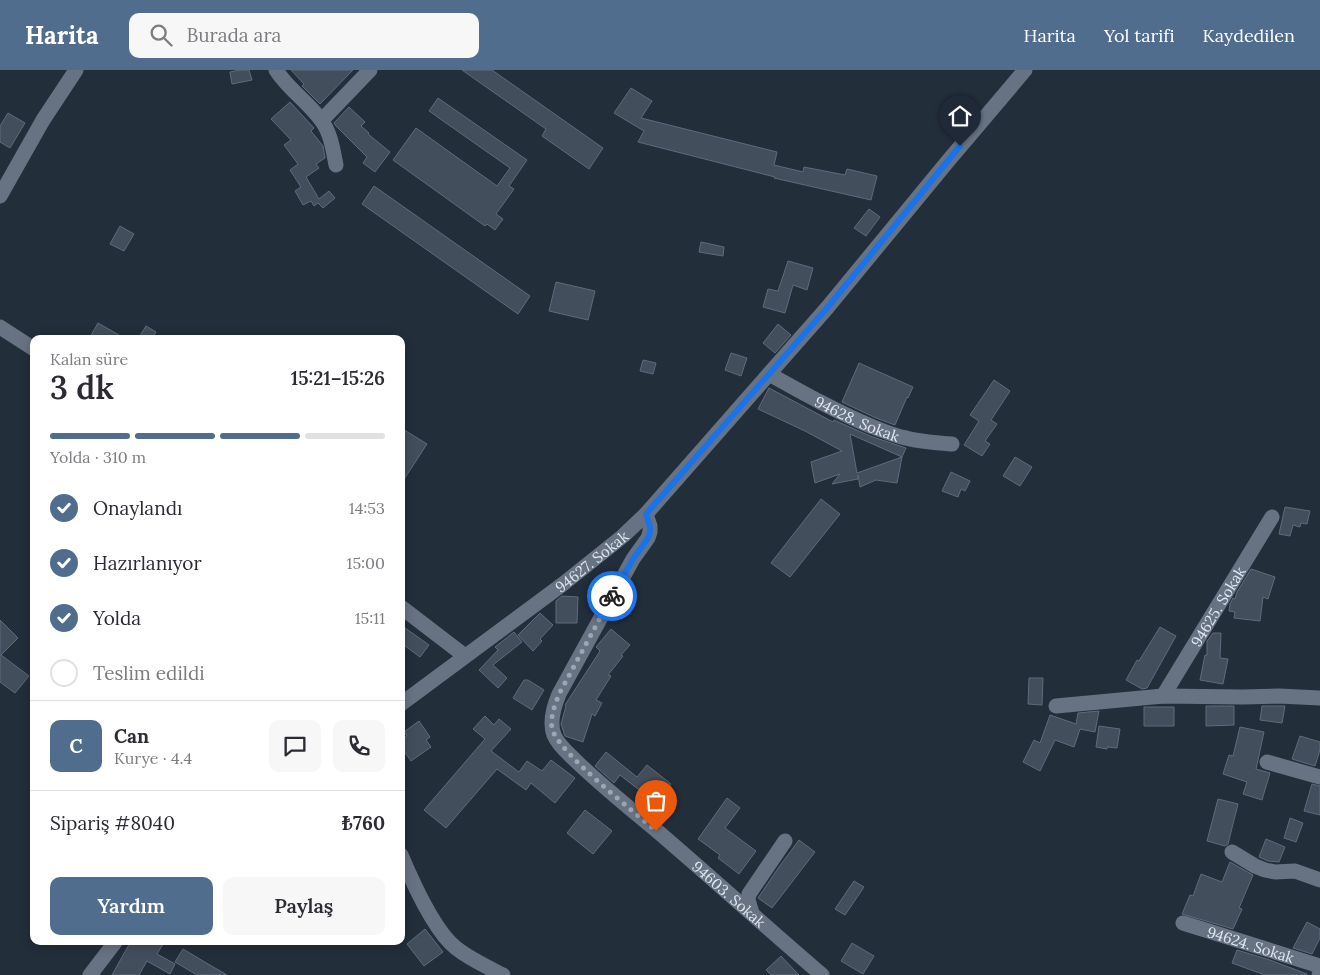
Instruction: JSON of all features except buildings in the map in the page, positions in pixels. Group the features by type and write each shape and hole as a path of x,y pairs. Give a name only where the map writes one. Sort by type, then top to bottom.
{"street":[{"path":"0,196 43,120 76,70"},
{"path":"276,70 288,86 322,120 330,140 336,165"},
{"path":"322,120 370,70"},
{"name":"94627. Sokak","path":"405,701 570,578 623,536 646,514 827,308 1025,70"},
{"path":"0,327 30,346"},
{"name":"94628. Sokak","path":"769,374 832,408 885,431 916,441 952,444"},
{"name":"94603. Sokak","path":"646,514 650,526 648,538 633,559 559,694 554,707 552,728 554,735 558,742 581,766 822,975"},
{"name":"94625. Sokak","path":"1163,696 1272,517"},
{"path":"405,610 465,656"},
{"path":"1056,706 1163,696 1320,698"},
{"path":"1267,762 1320,777"},
{"path":"752,913 748,900 749,894 785,841"},
{"path":"1232,852 1266,870 1275,872 1295,871 1320,880"},
{"path":"405,864 415,887 446,938 467,956 503,975"},
{"name":"94624. Sokak","path":"1183,923 1320,966"},
{"path":"90,975 113,945"}],"way so far":[{"path":"612,596 559,694 554,707 552,728 558,742 581,766 656,831"}],"route":[{"path":"612,596 639,549 648,538 650,526 646,514 827,308 960,146"}]}
